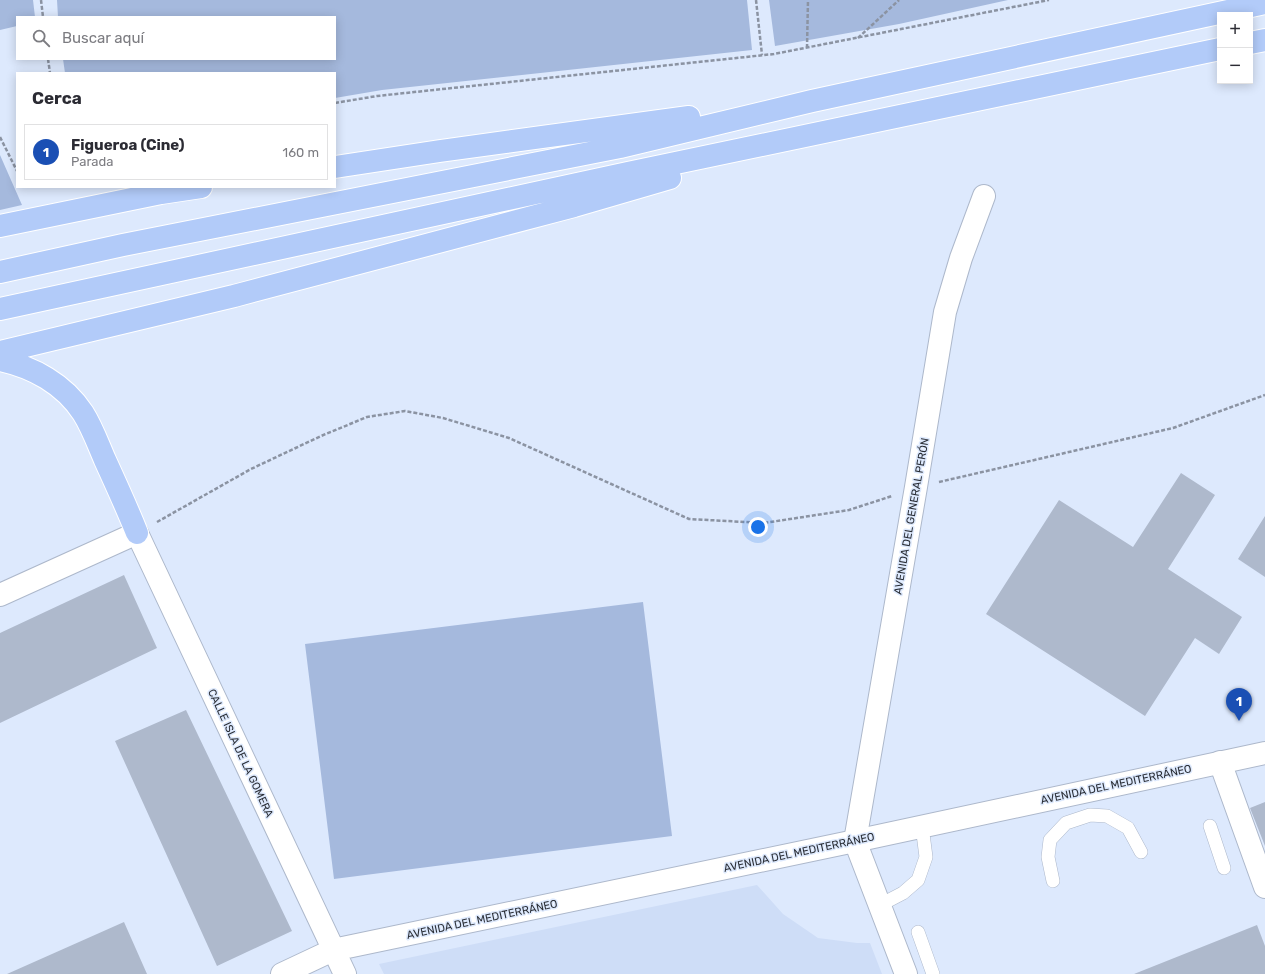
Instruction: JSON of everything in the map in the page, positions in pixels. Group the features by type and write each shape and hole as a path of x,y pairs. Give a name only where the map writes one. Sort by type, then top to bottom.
{"highway":[{"path":"0,272 123,245 620,147 812,101 1265,3"},
{"path":"1253,42 1265,40"},
{"path":"0,309 628,173 1217,51"},
{"path":"336,167 448,150 812,101"},
{"path":"0,352 234,296 567,208 818,134"},
{"path":"0,226 161,193 194,188"},
{"path":"0,360 20,365 39,373 59,386 76,404 89,425 137,533"}],"main road":[{"name":"AVENIDA DEL GENERAL PERÓN","path":"855,841 945,312 984,196"},
{"path":"0,595 137,533"},
{"name":"CALLE ISLA DE LA GOMERA","path":"137,533 345,974"},
{"name":"AVENIDA DEL MEDITERRÁNEO","path":"282,974 333,950 855,841 1265,753"},
{"path":"1220,762 1265,887"},
{"path":"855,841 906,974"}],"lane":[{"path":"1087,791 1090,816"},
{"path":"1053,881 1048,858 1050,840 1066,823 1090,816 1107,816 1128,828 1141,852"},
{"path":"880,905 903,893 918,880 926,857 922,826"},
{"path":"1210,826 1224,868"},
{"path":"918,932 933,974"}],"path":[{"path":"41,0 43,16"},
{"path":"756,0 762,56"},
{"path":"807,48 808,0"},
{"path":"858,38 899,0"},
{"path":"336,103 377,96 762,56 1049,0"},
{"path":"48,60 50,72"},
{"path":"0,137 16,169"},
{"path":"137,533 251,469 321,436 367,417 405,411 443,418 509,438 689,520 764,522 849,510 916,487 1173,428 1265,395"}],"shaded area":[{"path":"0,0 33,0 35,16 16,16 16,26 0,30"},
{"path":"57,0 747,0 752,50 382,90 336,98 336,72 65,72 63,60 336,60 336,16 58,16"},
{"path":"769,0 1008,0 899,24 775,46"},
{"path":"0,155 22,205 0,210"},
{"path":"643,602 672,836 334,879 305,644"},
{"path":"757,885 783,914 818,938 857,943 870,943 882,974 384,974 379,964"}],"building":[{"path":"1181,473 1215,495 1168,569 1242,617 1219,654 1195,638 1145,716 986,614 1059,500 1133,547"},
{"path":"1265,516 1265,577 1238,559"},
{"path":"124,575 157,648 0,723 0,633"},
{"path":"186,710 292,931 217,966 115,741"},
{"path":"1265,802 1265,846 1250,808"},
{"path":"124,922 147,974 7,974"},
{"path":"1257,925 1265,946 1265,974 1134,974"}],"place":[{"name":"Figueroa (Cine)","path":"1239,721"}]}
